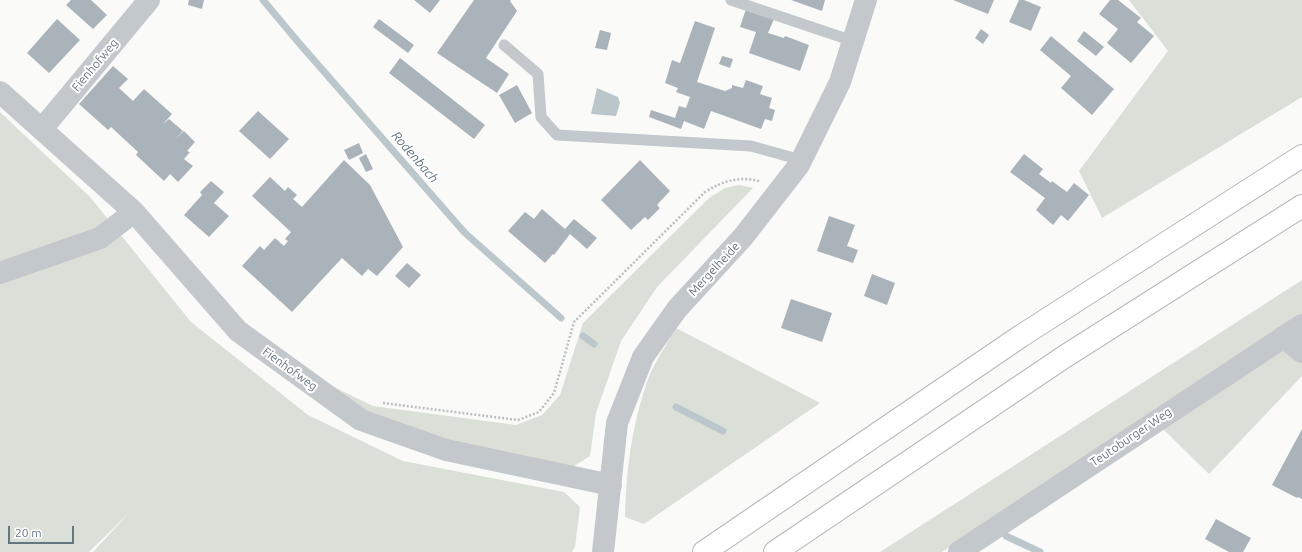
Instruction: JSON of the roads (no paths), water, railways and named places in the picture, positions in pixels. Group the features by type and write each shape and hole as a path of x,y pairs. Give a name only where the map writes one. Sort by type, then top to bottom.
{"highway":[{"path":"704,552 1021,336 1302,156"},
{"path":"775,552 1064,357 1302,206"}],"street":[{"name":"Fienhofweg","path":"42,129 149,0"},
{"name":"Mergelheide","path":"603,549 617,423 643,357 677,309 743,237 801,160 840,82 866,0"},
{"name":"Fienhofweg","path":"0,92 134,212 238,331 361,420 446,450 611,485"},
{"path":"0,273 100,238 134,212"},
{"name":"Teutoburger Weg","path":"959,552 1302,325"},
{"path":"1283,337 1302,352"}],"lane":[{"path":"731,0 853,41"},
{"path":"504,45 538,74 541,117 557,135 751,146 801,160"}],"waterway":[{"name":"Rodenbach","path":"263,0 465,233 561,318"},
{"name":"Rodenbach","path":"583,336 594,344"},
{"name":"Rodenbach","path":"676,407 723,431"},
{"name":"Rodenbach","path":"1006,536 1040,552"}]}
